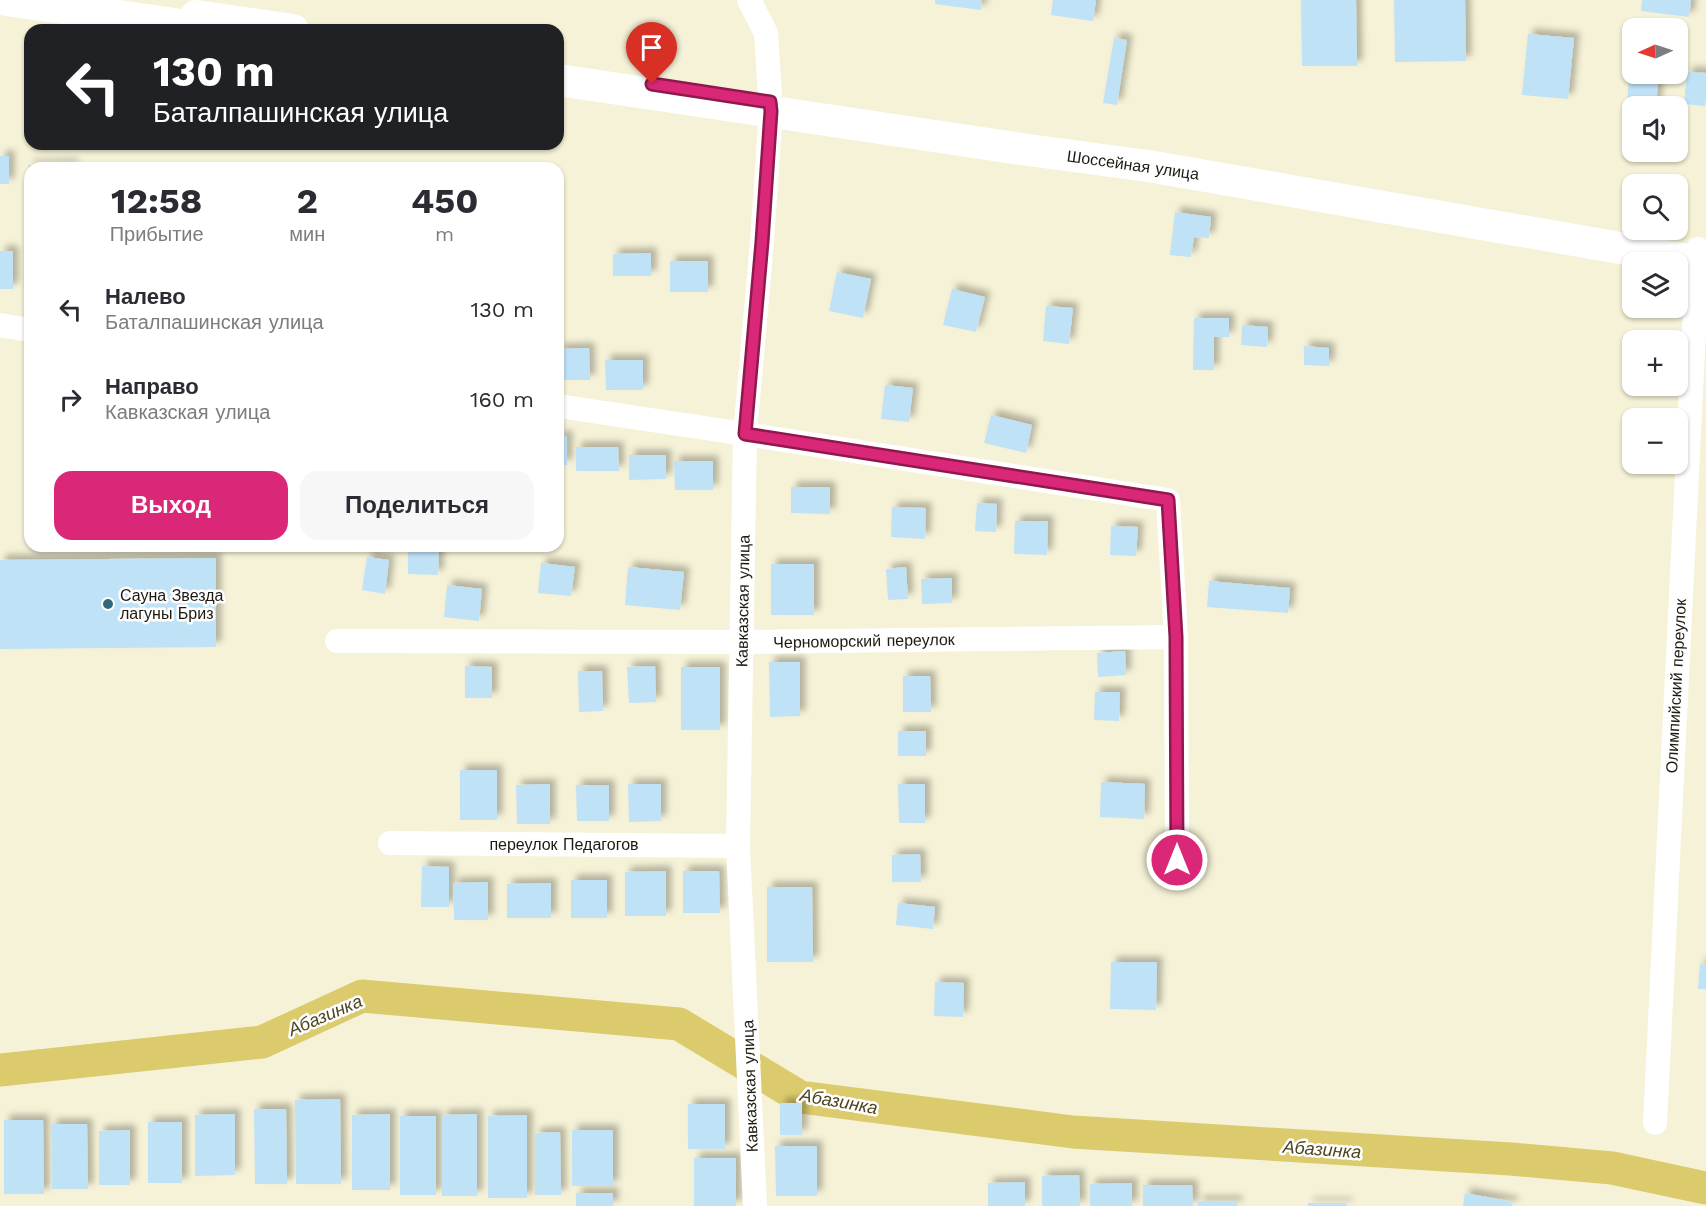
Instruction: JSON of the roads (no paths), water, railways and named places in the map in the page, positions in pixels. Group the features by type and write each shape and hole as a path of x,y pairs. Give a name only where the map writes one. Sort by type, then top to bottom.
{"main road":[{"path":"6,0 205,16"},
{"path":"88,0 255,24"},
{"name":"Шоссейная улица","path":"564,70 1028,150 1148,166 1702,256"},
{"name":"Шоссейная улица","path":"564,81 771,106"}],"street":[{"name":"Кавказская улица","path":"749,0 766,33 771,106 745,434 738,846 755,1206"},
{"name":"Олимпийский переулок","path":"1655,1123 1702,256"},
{"path":"0,325 24,329"},
{"path":"564,407 1168,500 1176,637 1177,860"},
{"name":"Черноморский переулок","path":"337,640 742,642 1176,637"},
{"name":"переулок Педагогов","path":"390,843 738,846"}],"waterway":[{"name":"Абазинка","path":"0,1070 262,1042 362,996 679,1024 800,1097 1073,1132 1511,1159 1612,1168 1706,1188"}],"place":[{"name":"Сауна Звезда лагуны Бриз","path":"108,604"}]}
